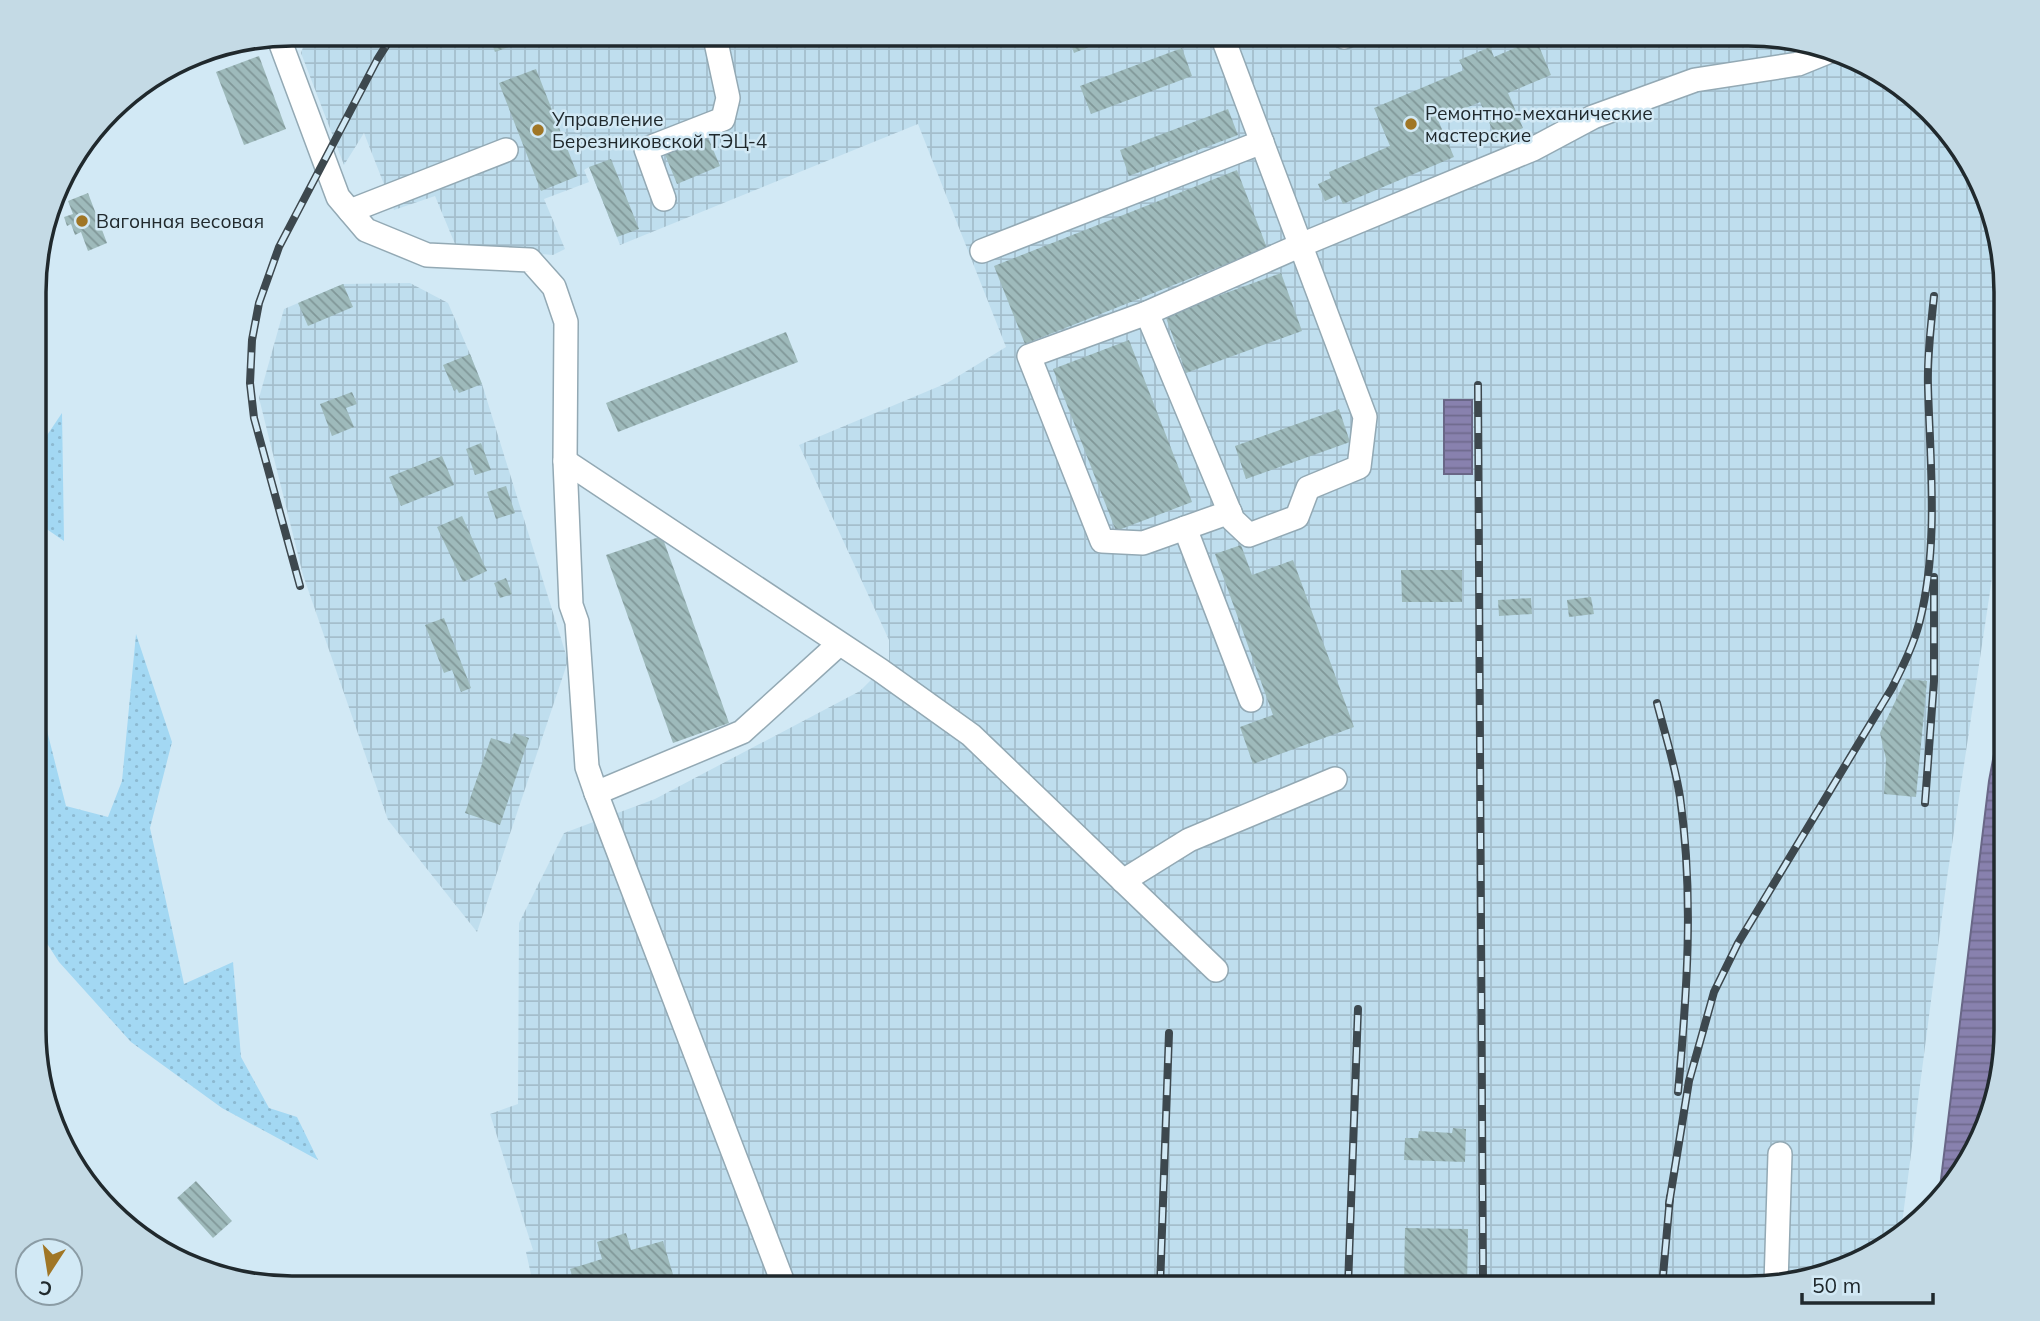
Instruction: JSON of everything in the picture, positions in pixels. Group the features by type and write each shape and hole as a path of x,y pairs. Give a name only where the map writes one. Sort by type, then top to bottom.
{"street":[{"path":"282,46 338,197 366,230 427,255 530,260 554,288 566,322 565,461 571,605 577,622 587,767 780,1276"},
{"path":"664,199 646,149 723,119 729,98 717,46"},
{"path":"1147,313 1233,520 1249,535 1297,517 1308,488 1359,467 1365,417 1226,46"},
{"path":"1230,512 1143,543 1102,541 1029,356 1147,313 1301,245 1533,149 1593,117 1695,80 1798,64 1818,56"},
{"path":"982,251 1262,142"},
{"path":"350,211 506,150"},
{"path":"565,461 971,735 1216,970"},
{"path":"1185,527 1251,700"},
{"path":"596,793 742,732 839,644"},
{"path":"1123,881 1189,840 1335,779"},
{"path":"1776,1274 1780,1154"}],"shaded area":[{"path":"303,46 1765,46 1796,50 1843,64 1872,78 1898,96 1933,129 1962,169 1976,197 1986,228 1994,275 1994,565 1947,878 1902,1221 1872,1243 1843,1257 1796,1271 1765,1275 531,1276 526,1252 533,1250 490,1114 518,1104 519,923 564,833 655,799 860,691 889,662 889,640 799,445 947,383 1006,347 918,124 620,245 589,167 584,170 589,182 544,199 565,249 553,255 482,249 455,244 435,196 394,210 364,133 344,165 301,53"},
{"path":"410,283 448,303 470,354 482,384 568,661 477,932 388,820 303,575 259,398 284,309 343,284"},
{"path":"1444,400 1472,400 1472,474 1444,474"},
{"path":"62,413 64,541 46,529 46,437"},
{"path":"136,634 172,742 150,828 184,984 233,962 241,1057 269,1108 297,1117 318,1160 222,1108 131,1042 59,962 46,942 46,727 66,806 108,817 122,781"},
{"path":"1994,754 1994,1046 1990,1077 1976,1124 1962,1153 1941,1183"}],"building":[{"path":"493,46 512,46 495,52"},
{"path":"1072,46 1091,46 1074,53"},
{"name":"Ремонтно-механические мастерские","path":"1520,46 1539,46 1551,75 1508,93 1523,128 1497,140 1480,102 1438,120 1454,157 1343,204 1339,195 1325,201 1318,184 1331,178 1329,172 1390,146 1374,108 1464,70 1459,60 1490,47 1494,57"},
{"path":"1182,48 1192,76 1091,114 1080,86"},
{"path":"259,56 286,129 244,145 216,72"},
{"name":"Управление Березниковской ТЭЦ-4","path":"536,69 578,176 541,191 499,83"},
{"path":"1228,109 1238,135 1129,176 1120,150"},
{"path":"707,135 720,166 677,184 664,152"},
{"path":"611,159 639,229 617,237 589,167"},
{"path":"1237,170 1267,248 1025,344 994,266"},
{"name":"Вагонная весовая","path":"88,193 107,243 88,251 81,232 75,235 71,224 67,226 64,217 73,214 68,201"},
{"path":"1281,273 1302,331 1186,373 1165,315"},
{"path":"343,284 353,307 308,326 298,303"},
{"path":"786,332 798,362 618,432 606,403"},
{"path":"1129,340 1192,502 1116,531 1053,369"},
{"path":"470,354 482,384 459,393 457,389 454,391 443,365"},
{"path":"352,392 357,404 346,408 354,427 332,436 320,404"},
{"path":"1339,409 1350,442 1246,479 1235,446"},
{"path":"481,443 491,470 475,475 466,449"},
{"path":"442,456 454,485 401,506 389,477"},
{"path":"506,486 515,513 496,519 487,492"},
{"path":"462,516 487,571 463,582 437,527"},
{"path":"662,536 729,723 673,743 606,555"},
{"path":"1241,545 1252,575 1293,560 1354,727 1253,764 1240,727 1273,715 1215,554"},
{"path":"1401,570 1462,570 1462,602 1402,602"},
{"path":"506,578 512,594 500,598 494,583"},
{"path":"1591,597 1594,614 1569,617 1567,600"},
{"path":"1531,598 1532,614 1499,616 1498,600"},
{"path":"444,618 471,688 461,692 452,670 444,673 425,625"},
{"path":"1906,679 1927,681 1916,797 1884,794 1886,759 1880,733"},
{"path":"514,733 529,738 500,825 465,813 491,738 510,744"},
{"path":"1453,1128 1466,1129 1465,1162 1404,1160 1405,1138 1418,1138 1419,1131 1452,1133"},
{"path":"196,1181 232,1221 213,1238 177,1198"},
{"path":"1405,1228 1468,1229 1467,1275 1404,1275"},
{"path":"626,1233 631,1250 663,1241 673,1276 572,1276 570,1269 602,1259 597,1242"}],"railway":[{"path":"300,586 254,418 250,383 252,340 259,303 279,247 386,46"},
{"path":"1669,1204 1689,1081 1714,992 1738,943 1892,688 1918,629 1930,562 1928,375 1934,296"},
{"path":"1478,385 1483,1275"},
{"path":"1925,803 1934,681 1934,577"},
{"path":"1657,703 1678,785 1687,871 1688,945 1678,1092"},
{"path":"1348,1275 1358,1009"},
{"path":"1160,1275 1169,1033"},
{"path":"1663,1275 1670,1197"}],"place":[{"name":"Ремонтно-механические мастерские","path":"1411,124"},
{"name":"Управление Березниковской ТЭЦ-4","path":"538,130"},
{"name":"Вагонная весовая","path":"82,221"}]}
